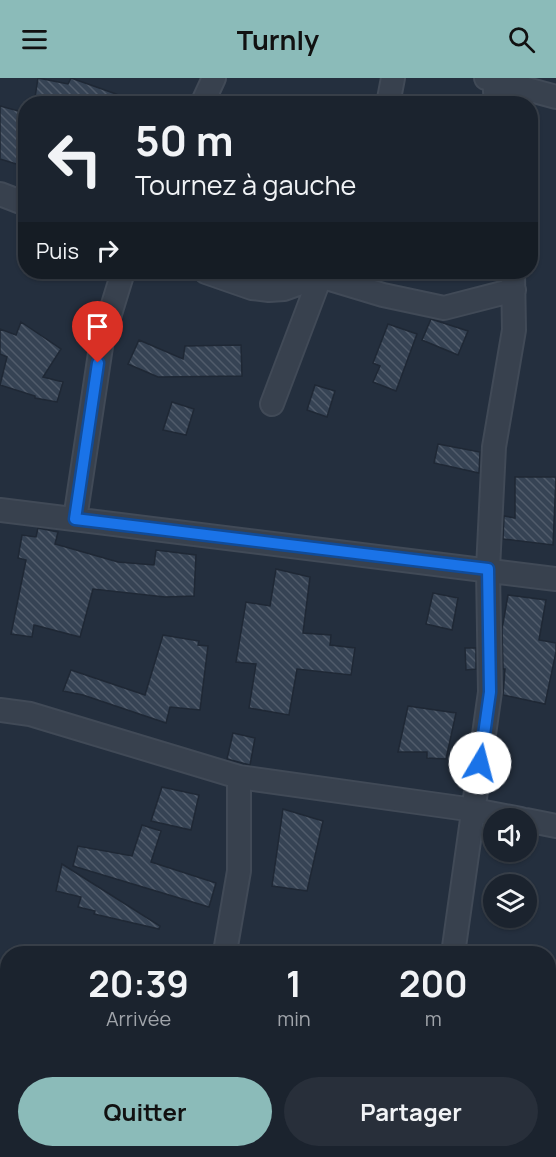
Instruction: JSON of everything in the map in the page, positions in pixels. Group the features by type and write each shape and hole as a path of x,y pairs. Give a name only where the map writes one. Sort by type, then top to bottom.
{"street":[{"path":"206,96 214,78"},
{"path":"390,96 393,78"},
{"path":"494,96 491,79 556,97"},
{"path":"0,194 18,201"},
{"path":"75,519 102,340 121,279"},
{"path":"226,279 252,288 269,290 284,289 309,279"},
{"path":"272,404 319,279"},
{"path":"337,279 402,300 444,308 513,281 514,330 494,447 488,569 490,692 454,946"},
{"path":"0,510 556,579"},
{"path":"0,710 30,714 239,777 483,812"},
{"path":"228,946 239,871 239,777"},
{"path":"537,822 556,826"}],"building":[{"path":"38,78 68,84 71,78 119,96 35,96"},
{"path":"0,106 18,111 18,165 0,159"},
{"path":"431,319 468,331 458,355 422,340"},
{"path":"21,322 61,349 43,377 63,382 57,402 35,398 35,396 0,385 7,357 0,354 0,329 16,335"},
{"path":"388,324 417,334 396,391 373,382 380,366 373,363"},
{"path":"139,340 183,359 185,346 241,345 242,376 158,377 128,364"},
{"path":"315,385 335,391 327,417 307,410"},
{"path":"172,402 194,409 186,435 163,430"},
{"path":"438,444 480,452 479,473 434,463"},
{"path":"515,477 556,477 553,545 503,539 504,516 515,518"},
{"path":"38,528 58,532 55,544 118,562 154,565 156,550 196,555 194,596 165,597 93,589 80,637 34,625 32,637 11,634 26,560 18,558 22,535 36,537"},
{"path":"276,569 310,577 303,633 331,635 330,645 355,648 351,675 297,669 289,715 249,708 256,664 236,662 246,602 270,606"},
{"path":"433,593 458,598 452,630 426,624"},
{"path":"508,595 546,600 539,640 556,643 556,652 545,704 503,695 505,669 503,669 502,629"},
{"path":"163,635 199,641 198,645 208,646 200,710 170,707 166,723 83,695 63,691 71,670 145,695"},
{"path":"465,648 476,648 476,669 466,670"},
{"path":"408,706 456,713 446,759 427,758 427,752 398,752"},
{"path":"233,733 255,738 250,765 227,759"},
{"path":"162,787 199,795 191,830 151,821"},
{"path":"283,809 323,821 307,891 272,886"},
{"path":"142,825 161,831 151,862 216,883 209,907 73,866 78,846 132,856"},
{"path":"62,864 160,926 159,929 94,914 95,911 78,907 81,897 56,891"}],"route":[{"path":"98,363 75,519 488,569 490,692 480,763"}]}
